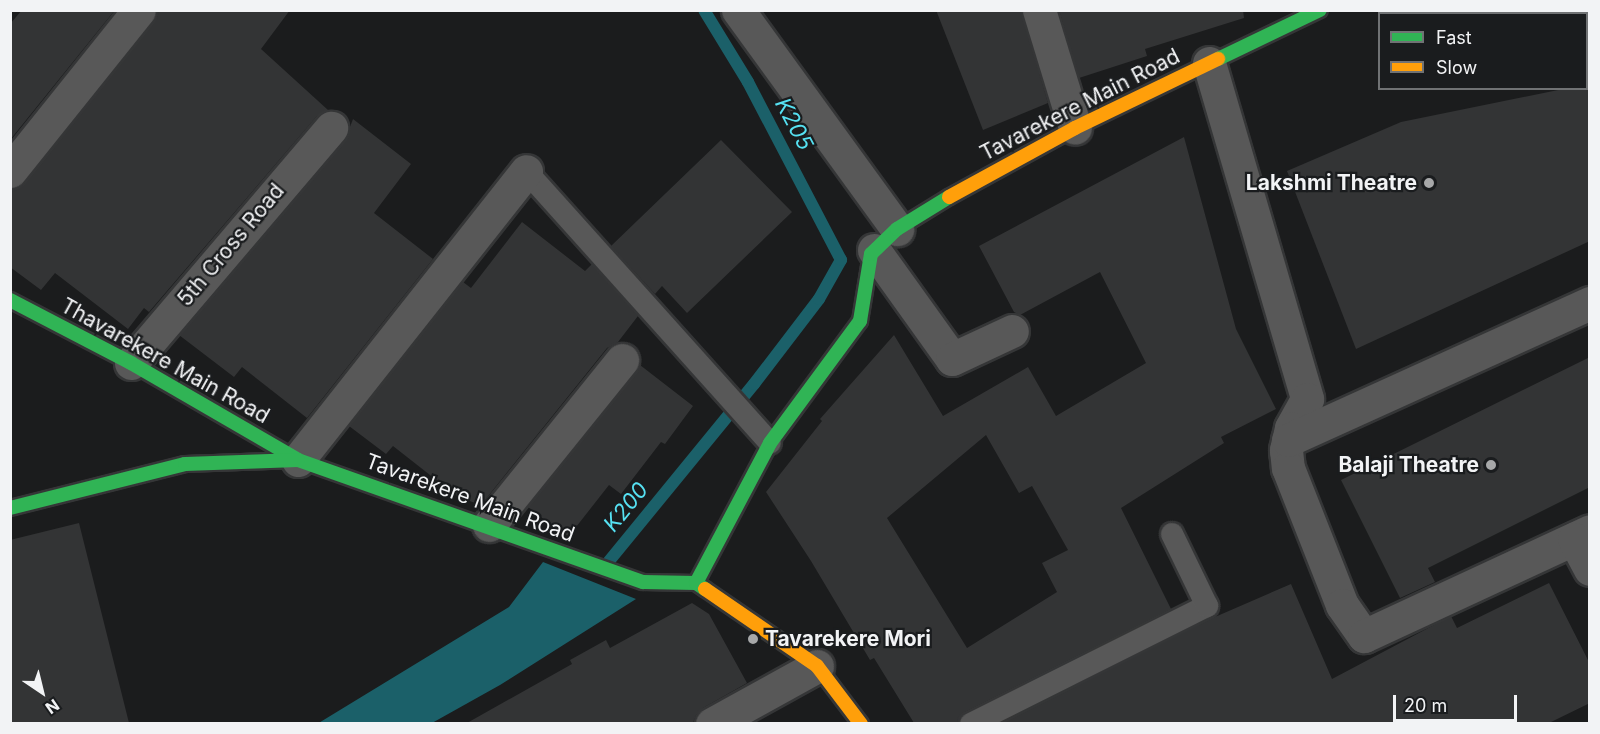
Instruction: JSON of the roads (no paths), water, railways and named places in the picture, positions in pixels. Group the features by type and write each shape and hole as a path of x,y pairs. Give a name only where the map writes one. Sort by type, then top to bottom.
{"street":[{"path":"10,171 139,10"},
{"path":"738,10 952,358 1012,331"},
{"path":"1039,10 1075,128"},
{"name":"Tavarekere Main Road","path":"880,244 956,192 1075,128 1320,10"},
{"path":"1209,63 1307,399 1291,428 1286,450 1288,468 1342,605 1365,636 1582,535 1590,569"},
{"name":"5th Cross Road","path":"131,363 331,128"},
{"path":"10,508 185,464 298,460 526,171"},
{"path":"861,723 817,666 696,583 770,443 860,321 880,244"},
{"name":"Thavarekere Main Road","path":"10,300 131,363 298,460"},
{"path":"1288,440 1590,303"},
{"path":"489,525 622,360"},
{"name":"Tavarekere Main Road","path":"298,460 489,525 643,582 696,583"},
{"path":"712,723 817,666"}],"lane":[{"path":"526,171 770,443"},
{"path":"971,723 1207,606 1172,534"}],"water":[{"path":"543,562 636,599 500,685 432,723 317,724 509,607"}],"waterway":[{"name":"K200","path":"605,566 754,384 819,299 841,260 748,82 704,10"}],"place":[{"name":"Lakshmi Theatre","path":"1429,183"},
{"name":"Balaji Theatre","path":"1491,465"},
{"name":"Tavarekere Mori","path":"753,639"}],"water label":[{"name":"K205","path":"794,124"}]}
